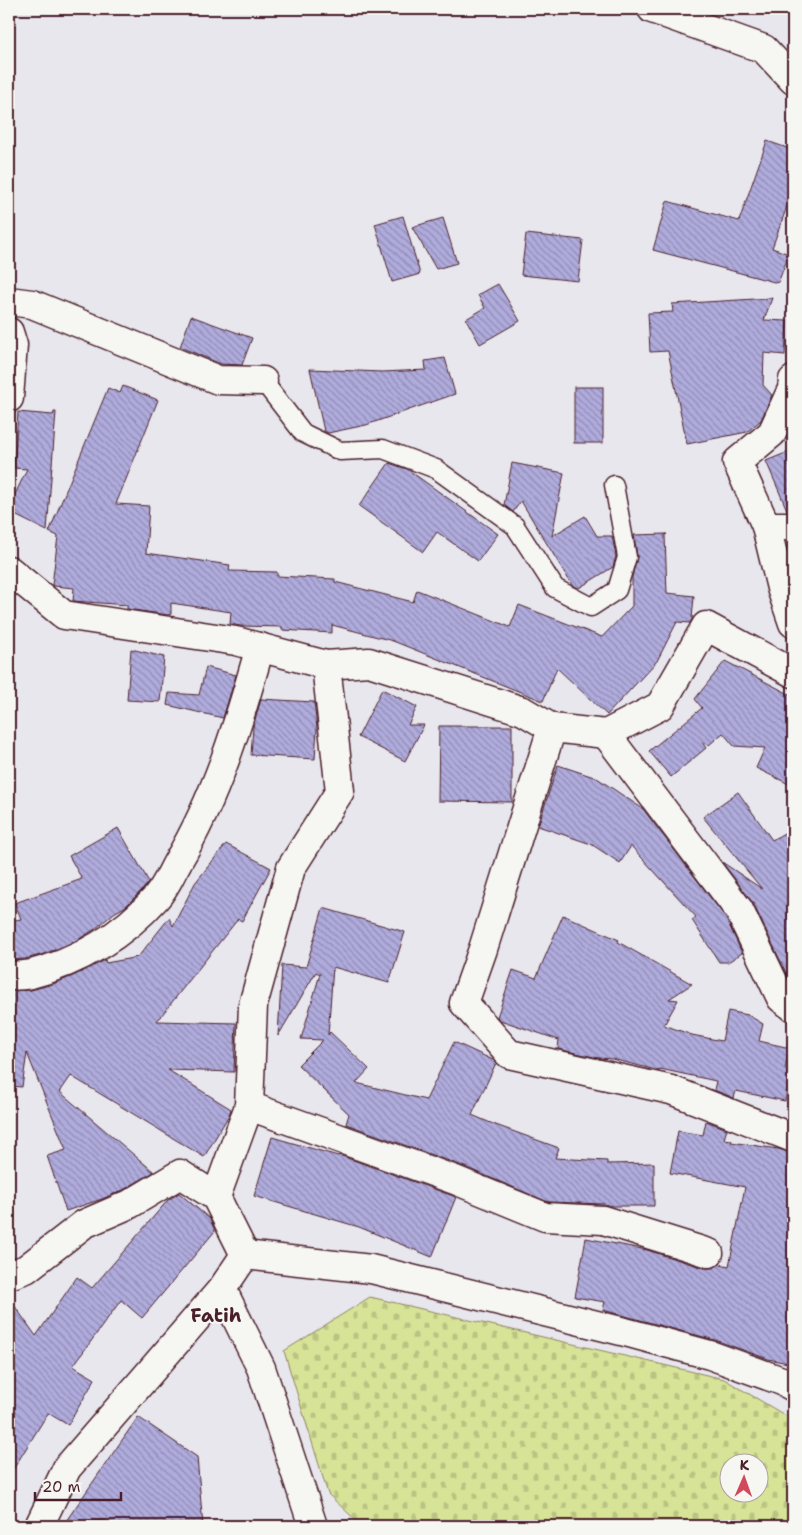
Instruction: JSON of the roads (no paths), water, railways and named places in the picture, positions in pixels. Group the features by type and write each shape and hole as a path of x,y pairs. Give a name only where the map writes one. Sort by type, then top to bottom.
{"street":[{"path":"652,9 764,49 793,80"},
{"path":"9,301 32,304 218,380 263,381"},
{"path":"9,332 13,345 9,398"},
{"path":"793,380 792,389 772,433 737,462 766,526 787,590 793,623"},
{"path":"766,526 793,526"},
{"path":"9,570 64,615 236,641 326,665 368,662 522,711 552,728 606,734 660,706 706,626 793,673"},
{"path":"9,976 30,974 78,958 118,934 157,897 191,839 218,780 230,748 260,648"},
{"path":"216,1197 249,1106 252,1005 291,868 340,791 326,665"},
{"path":"552,728 483,949 464,1003 509,1054 671,1090 793,1138"},
{"path":"606,734 739,910 781,998 793,1007"},
{"path":"249,1106 455,1180 545,1217 603,1220 709,1253"},
{"path":"9,1275 26,1269 84,1224 130,1204 180,1174 216,1197 244,1255"},
{"path":"39,1526 67,1468 222,1289 244,1255"},
{"path":"244,1255 371,1269 710,1355 782,1381 793,1387"},
{"path":"222,1289 261,1368 313,1526"}],"lane":[{"path":"263,381 304,433 340,451 383,450 436,469 515,526 555,588 591,608 617,590 626,557 614,484"}],"district":[{"name":"Fatih","path":"216,1315"}]}
